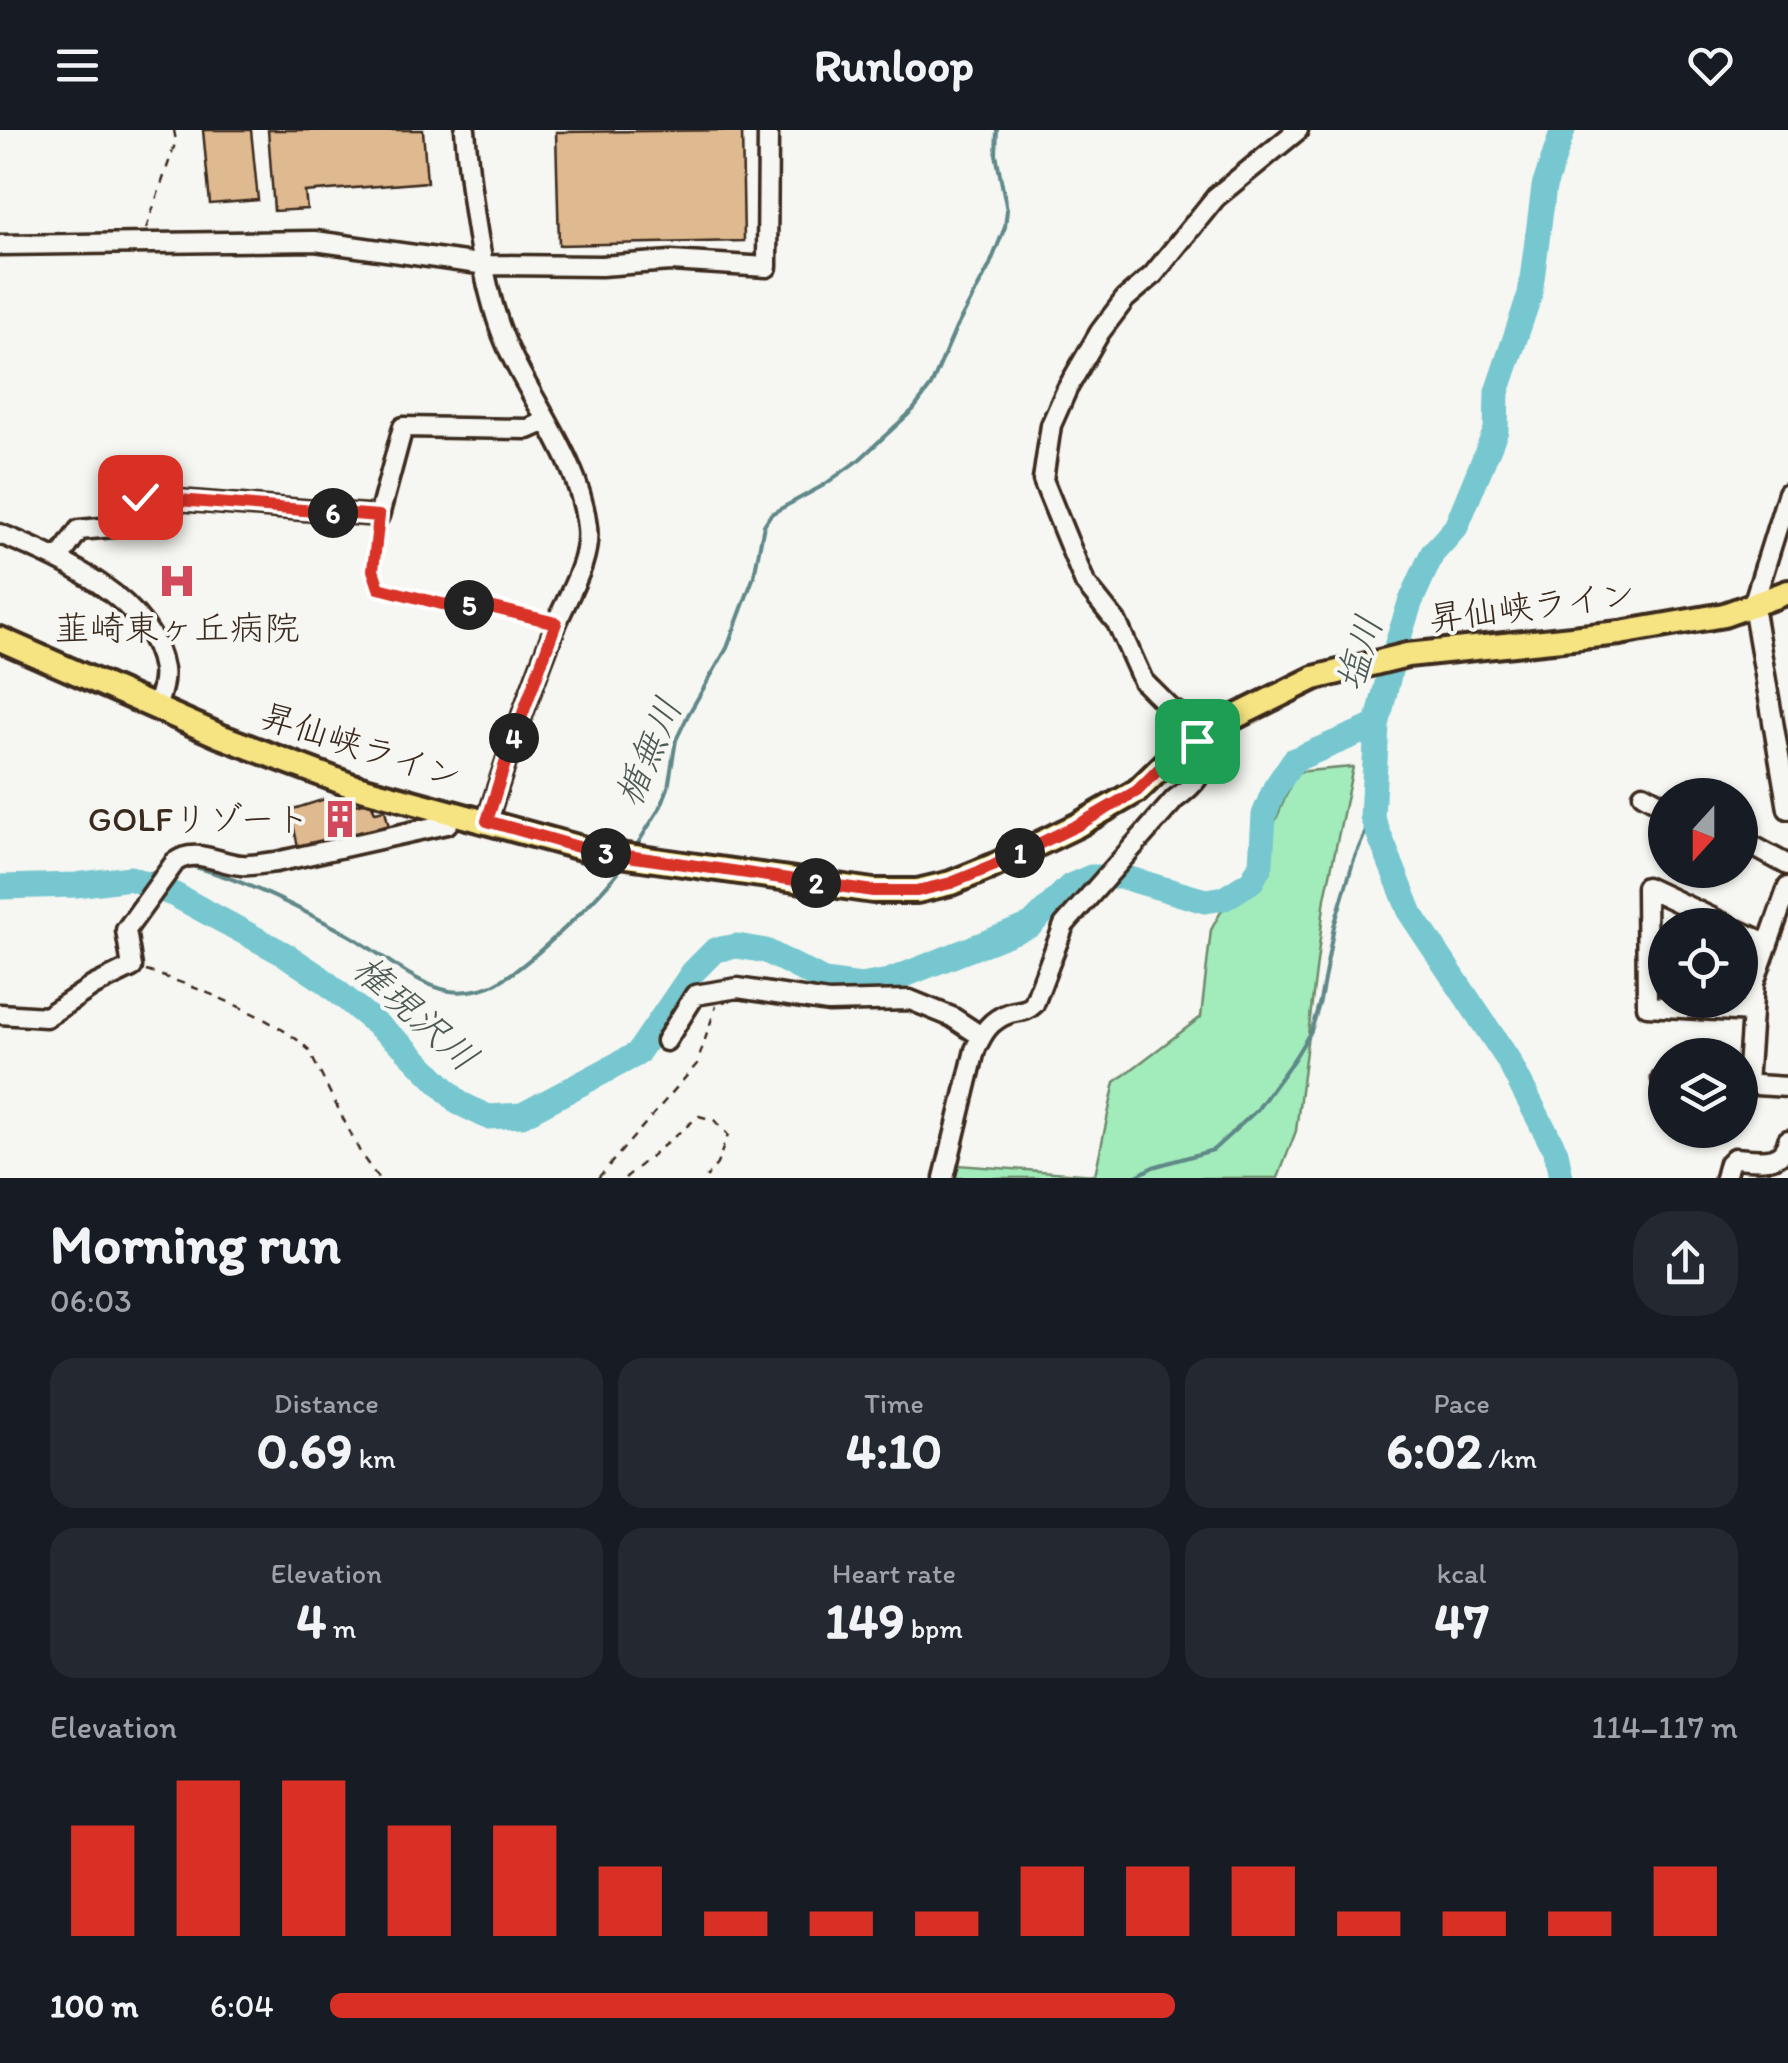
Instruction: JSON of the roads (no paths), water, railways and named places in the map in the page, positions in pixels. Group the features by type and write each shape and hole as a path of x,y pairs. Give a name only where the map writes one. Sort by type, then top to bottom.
{"main road":[{"name":"昇仙峡ライン","path":"0,638 284,763 454,814 592,851 873,891 917,891 951,883 993,866 1078,825 1137,791 1176,752 1314,678 1408,655 1620,633 1724,615 1788,592"}],"street":[{"path":"465,130 486,265 500,326 569,466 588,529 577,579 556,623 487,821"},
{"path":"0,244 315,240 486,265 601,266 671,261 767,267 768,130"},
{"path":"944,1178 981,1036 993,1021 1028,1010 1034,1004 1064,925 1175,799 1195,784 1203,761 1193,722 1171,709 1143,681 1118,623 1085,584 1044,480 1049,438 1067,389 1100,332 1125,299 1153,274 1216,197 1298,130"},
{"path":"60,558 79,530 113,526 140,497 379,516 403,427 528,428 546,421"},
{"path":"1788,493 1753,605 1788,809"},
{"path":"0,534 60,558 106,587 148,632 163,667 156,708"},
{"path":"1643,794 1648,797"},
{"path":"0,1014 46,1017 93,986 132,967 126,930 174,862 183,856 200,855 248,866 276,862 446,824 454,814"},
{"path":"1758,849 1788,865"},
{"path":"1648,1006 1646,887 1691,908"},
{"path":"1758,972 1788,887"},
{"path":"1758,939 1768,944"},
{"path":"666,1042 695,994 738,988 828,1002 910,1000 952,1017 981,1036"},
{"path":"1758,1085 1788,1086"},
{"path":"1725,1178 1728,1163 1734,1158 1768,1160 1780,1156 1788,1140"}],"waterway":[{"name":"楯無川","path":"635,848 668,788 676,740 727,648 754,576 764,525 771,514 824,485 860,459 913,410 931,386 1005,227 1007,210 996,154 997,130"},
{"name":"塩川","path":"1561,1178 1556,1152 1507,1058 1411,914 1372,817 1377,725 1395,650 1432,554 1456,527 1496,430 1497,392 1530,294 1544,187 1563,130"},
{"name":"権現沢川","path":"0,887 76,885 130,878 175,895 322,979 404,1047 459,1103 488,1117 522,1115 637,1054 693,972 715,950 737,946 766,951 824,981 861,986 889,981 1031,925 1070,886 1091,877 1123,877 1205,901 1225,898 1252,881 1261,864 1264,815 1275,788 1294,760 1377,725"},
{"path":"1133,1178 1153,1167 1213,1150 1257,1110 1294,1059 1311,1031 1334,926 1354,859 1372,817"},
{"name":"楯無川","path":"188,865 270,895 349,935 423,982 461,992 495,984 526,962 582,911 624,864"},
{"name":"楯無川","path":"130,878 159,871"}],"place":[{"name":"韮崎東ヶ丘病院","path":"177,581"},
{"name":"GOLFリゾート","path":"340,819"}]}
